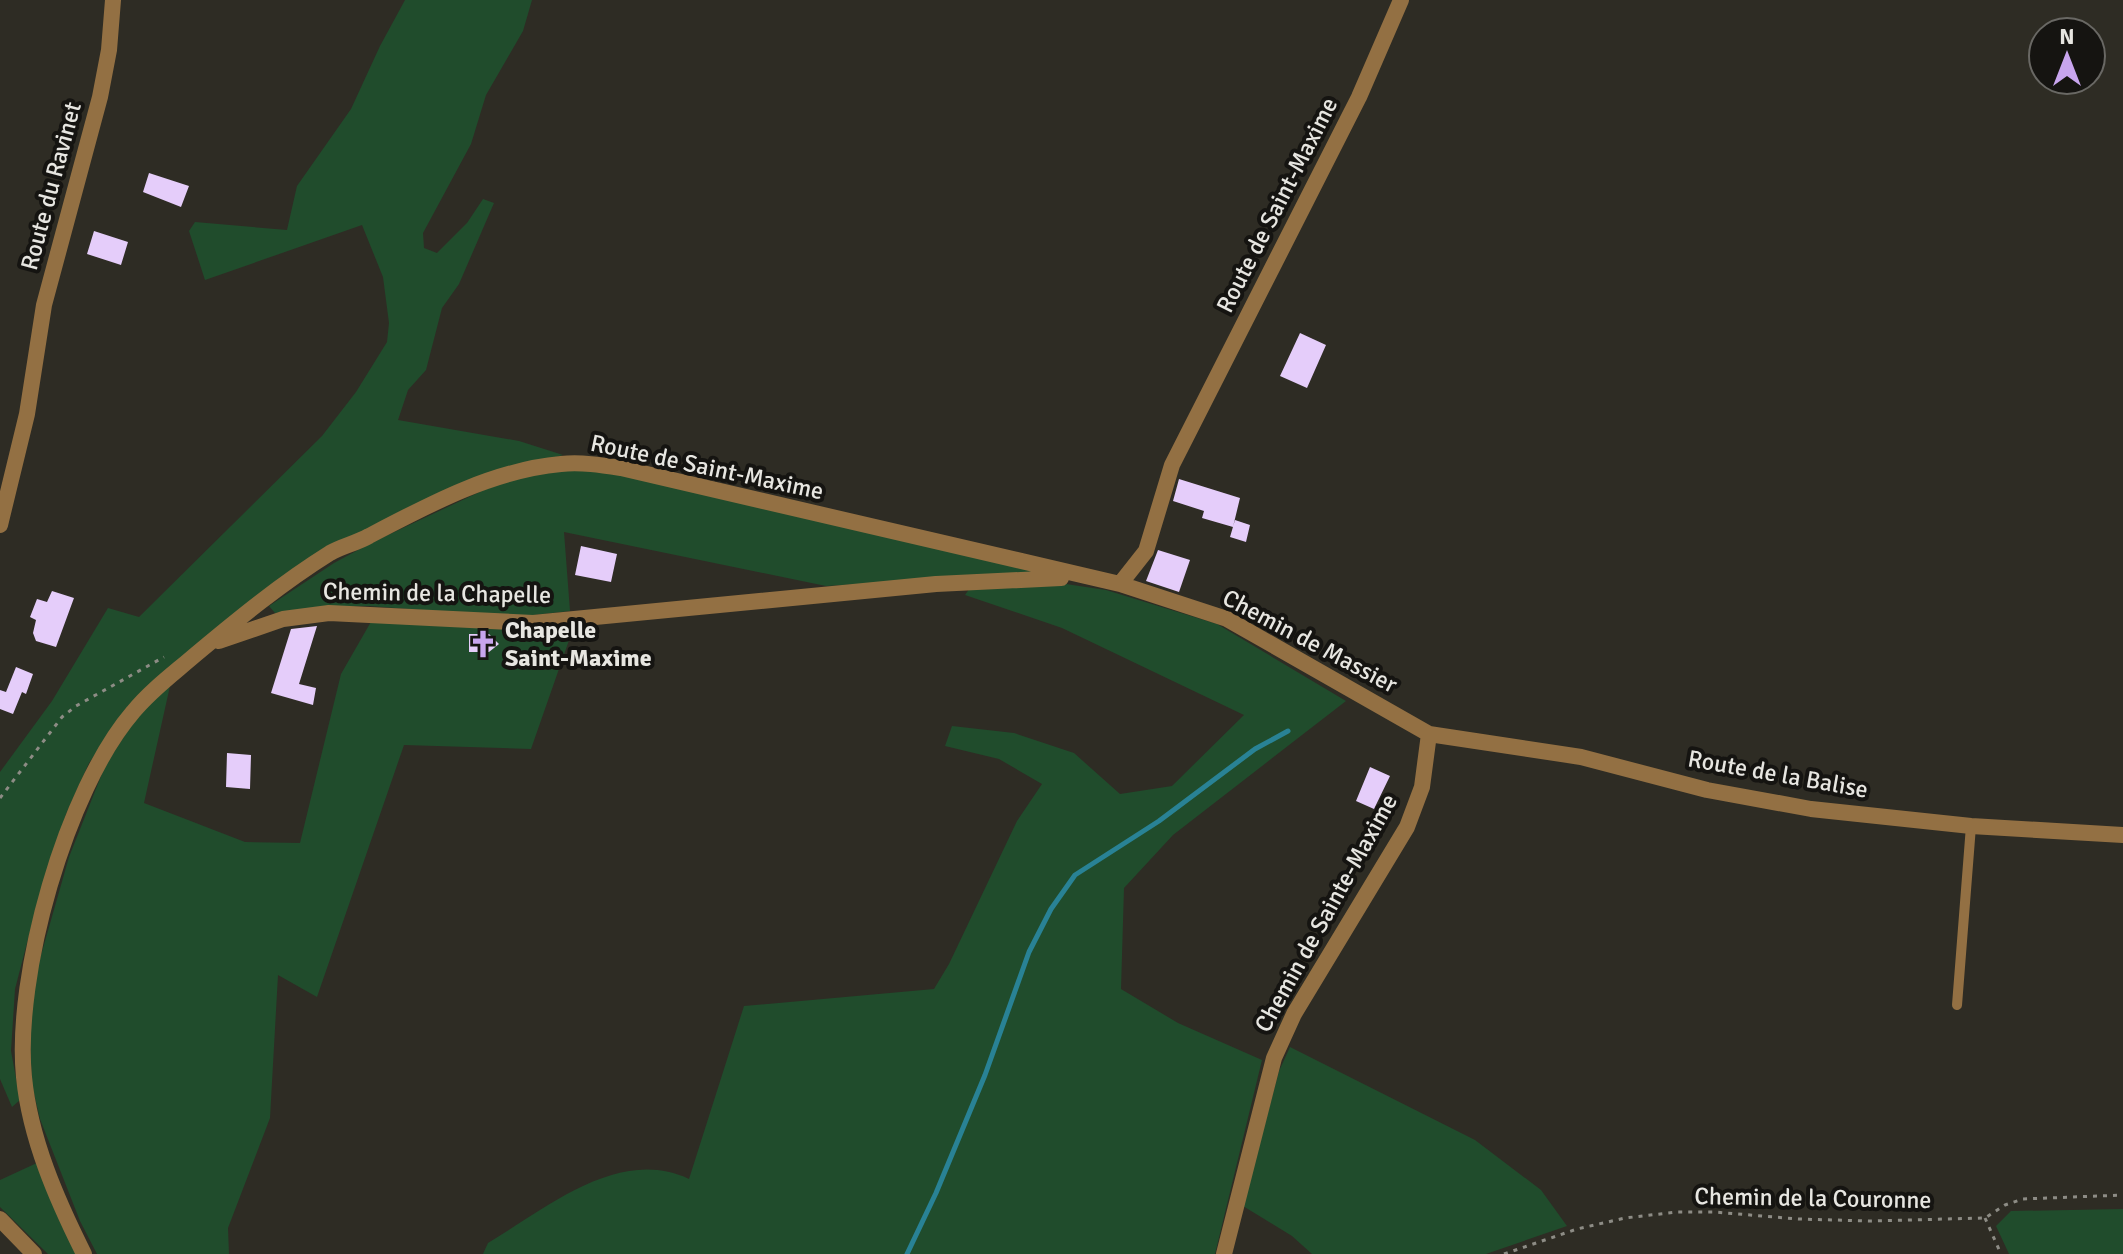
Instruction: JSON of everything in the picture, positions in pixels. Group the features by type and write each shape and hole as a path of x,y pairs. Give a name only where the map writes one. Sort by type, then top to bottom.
{"street":[{"name":"Route du Ravinet","path":"0,525 21,445 44,305 100,97 109,50 113,0"},
{"name":"Route de Saint-Maxime","path":"84,1254 45,1165 24,1080 22,1042 29,977 52,880 74,816 130,715 151,691 269,594 333,552 488,481 561,464 588,463 621,468 1079,577 1120,584 1146,551 1172,465 1359,97 1401,0"},
{"name":"Chemin de la Chapelle","path":"206,646 283,619 329,613 519,630 936,584 1079,577"},
{"name":"Chemin de Massier","path":"1120,584 1227,619 1429,734"},
{"name":"Route de la Balise","path":"1429,734 1581,757 1707,790 1777,804 1971,826 2123,835"},
{"name":"Chemin de Sainte-Maxime","path":"1224,1254 1274,1058 1294,1014 1407,827 1422,787 1429,734"},
{"path":"0,1219 34,1254"}],"lane":[{"path":"1957,1005 1971,826"}],"path":[{"path":"0,798 62,717 76,706 166,657"},
{"name":"Chemin de la Couronne","path":"1504,1254 1577,1229 1625,1218 1677,1212 1870,1221 1985,1218 2005,1205 2023,1199 2123,1195"},
{"path":"1985,1218 2001,1254"}],"green space":[{"path":"405,0 532,0 523,31 486,95 471,144 423,233 424,248 437,253 467,223 483,199 494,203 459,284 442,308 426,370 408,390 398,420 519,441 563,455 481,478 328,548 128,709 89,763 66,814 34,916 15,989 11,1051 20,1100 12,1107 0,1079 0,772 52,701 108,608 139,617 322,436 356,392 387,342 389,323 383,277 362,225 205,280 189,231 195,222 287,230 297,186 351,109"},
{"path":"557,469 623,474 1045,573 826,586 564,532 570,611 515,617 369,606 318,607 275,613 269,606 334,563 371,543 503,481"},
{"path":"1066,584 1106,590 1217,624 1346,701 1173,835 1124,888 1121,989 1178,1023 1262,1060 1215,1254 483,1254 488,1243 534,1214 584,1186 610,1176 636,1170 663,1171 689,1179 744,1006 934,989 1017,821 1042,784 999,759 945,746 952,726 1014,733 1074,753 1120,794 1172,786 1244,715 1062,628 965,595 970,588"},
{"path":"372,620 574,626 531,749 404,745 317,997 278,975 270,1118 228,1228 229,1254 97,1254 80,1221 40,1119 32,1085 30,1040 35,976 69,857 105,766 140,712 170,686 144,803 245,842 300,843 341,674"},
{"path":"1290,1047 1475,1140 1541,1190 1567,1226 1486,1254 1312,1254 1292,1236 1243,1206 1279,1071"},
{"path":"39,1162 79,1254 48,1254 0,1207 0,1180"},
{"path":"2123,1209 2123,1254 2009,1254 1996,1226 2011,1211"}],"building":[{"path":"149,173 189,186 181,207 143,192"},
{"path":"94,231 128,242 121,265 87,254"},
{"path":"1300,333 1326,345 1307,388 1280,376"},
{"path":"1179,479 1240,498 1233,527 1202,518 1204,511 1173,501"},
{"path":"1235,520 1250,525 1246,542 1230,537"},
{"path":"581,546 617,554 611,582 575,575"},
{"path":"1158,550 1190,560 1179,592 1146,581"},
{"path":"52,591 74,598 56,647 36,641 33,633 36,620 30,617 37,599 47,602"},
{"path":"317,626 299,684 316,688 313,705 271,693 291,629"},
{"name":"Chapelle Saint-Maxime","path":"469,634 489,634 499,644 489,652 469,652"},
{"path":"16,667 33,674 26,694 22,692 13,714 0,709 0,690 6,692"},
{"path":"227,753 251,755 250,789 226,787"},
{"path":"1370,767 1390,776 1374,809 1356,801"}],"waterway":[{"path":"907,1254 985,1075 1029,952 1051,909 1075,875 1159,821 1255,749 1288,731"}],"place":[{"name":"Chapelle Saint-Maxime","path":"483,644"}]}
